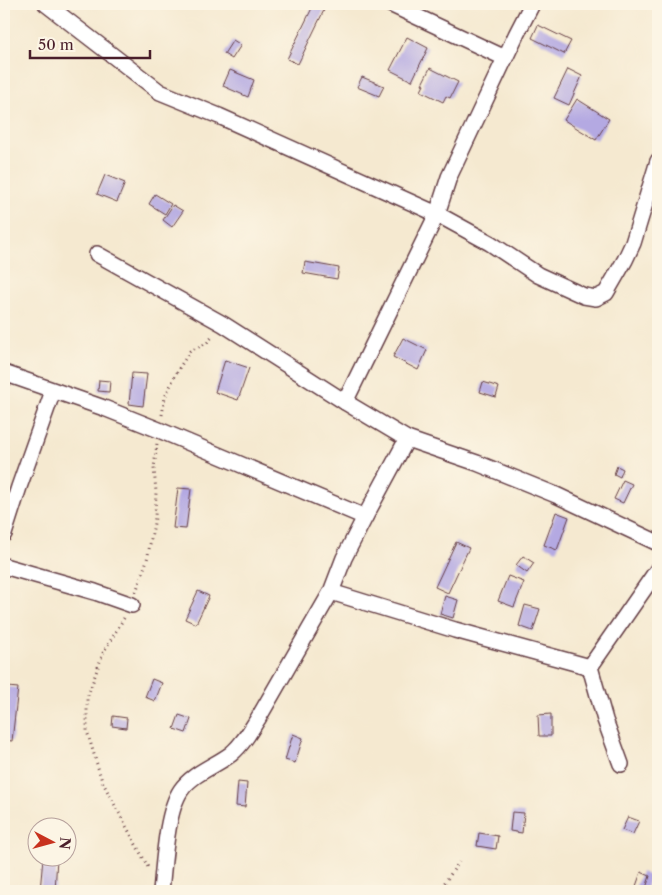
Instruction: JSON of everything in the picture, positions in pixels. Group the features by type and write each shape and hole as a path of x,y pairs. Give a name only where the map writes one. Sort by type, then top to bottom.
{"street":[{"path":"46,4 160,92 228,120 437,214 490,243 538,275 584,296 596,298 606,292 625,260 633,243 658,161"},
{"path":"390,4 505,58"},
{"path":"345,402 437,214 449,177 532,4"},
{"path":"96,254 223,324 407,439 476,463 556,495 658,543"},
{"path":"4,373 104,408 365,517"},
{"path":"4,534 53,391"},
{"path":"161,891 169,823 181,790 192,779 232,753 247,737 331,592 344,558 407,439"},
{"path":"4,566 95,592 132,605"},
{"path":"590,667 658,569"},
{"path":"331,592 455,630 590,667"},
{"path":"590,667 605,720 621,764"}],"path":[{"path":"438,891 459,862"}],"building":[{"path":"314,4 327,4 298,64 287,59"},
{"path":"538,25 571,41 564,54 532,38"},
{"path":"407,37 428,48 412,81 390,70"},
{"path":"233,40 241,45 232,59 224,54"},
{"path":"430,68 458,82 450,98 446,96 443,102 421,91 424,85 422,84"},
{"path":"568,69 582,76 569,105 554,98"},
{"path":"230,70 254,80 248,97 223,86"},
{"path":"362,77 384,86 379,96 357,87"},
{"path":"577,99 609,119 596,140 564,120"},
{"path":"105,175 125,183 117,202 97,194"},
{"path":"155,194 171,204 165,214 149,204"},
{"path":"173,205 183,211 172,227 163,220"},
{"path":"305,262 339,268 337,279 303,273"},
{"path":"403,338 427,350 418,370 393,357"},
{"path":"225,360 249,368 238,400 215,392"},
{"path":"132,373 147,374 143,406 129,404"},
{"path":"99,380 110,381 109,392 98,391"},
{"path":"483,382 499,387 496,397 480,392"},
{"path":"617,466 623,469 620,477 614,474"},
{"path":"623,480 632,484 623,503 614,499"},
{"path":"178,488 191,489 186,529 173,528"},
{"path":"556,512 569,517 557,550 544,545"},
{"path":"456,542 469,548 448,593 435,587"},
{"path":"523,556 534,563 527,573 516,565"},
{"path":"508,576 524,582 514,607 498,601"},
{"path":"198,591 209,596 196,624 185,619"},
{"path":"445,596 458,600 453,618 440,614"},
{"path":"525,605 540,609 533,631 519,626"},
{"path":"152,679 162,683 155,701 145,697"},
{"path":"8,687 18,688 12,741 4,740"},
{"path":"551,714 551,736 539,736 538,715"},
{"path":"179,715 191,719 186,733 174,729"},
{"path":"113,716 127,718 126,728 112,726"},
{"path":"293,734 303,738 295,763 285,760"},
{"path":"238,782 247,783 245,807 236,806"},
{"path":"512,812 524,813 522,833 510,831"},
{"path":"628,817 639,821 633,834 622,830"},
{"path":"479,833 498,836 496,849 477,846"},
{"path":"42,868 56,868 55,891 40,891"},
{"path":"641,872 650,876 645,891 635,889"}]}
